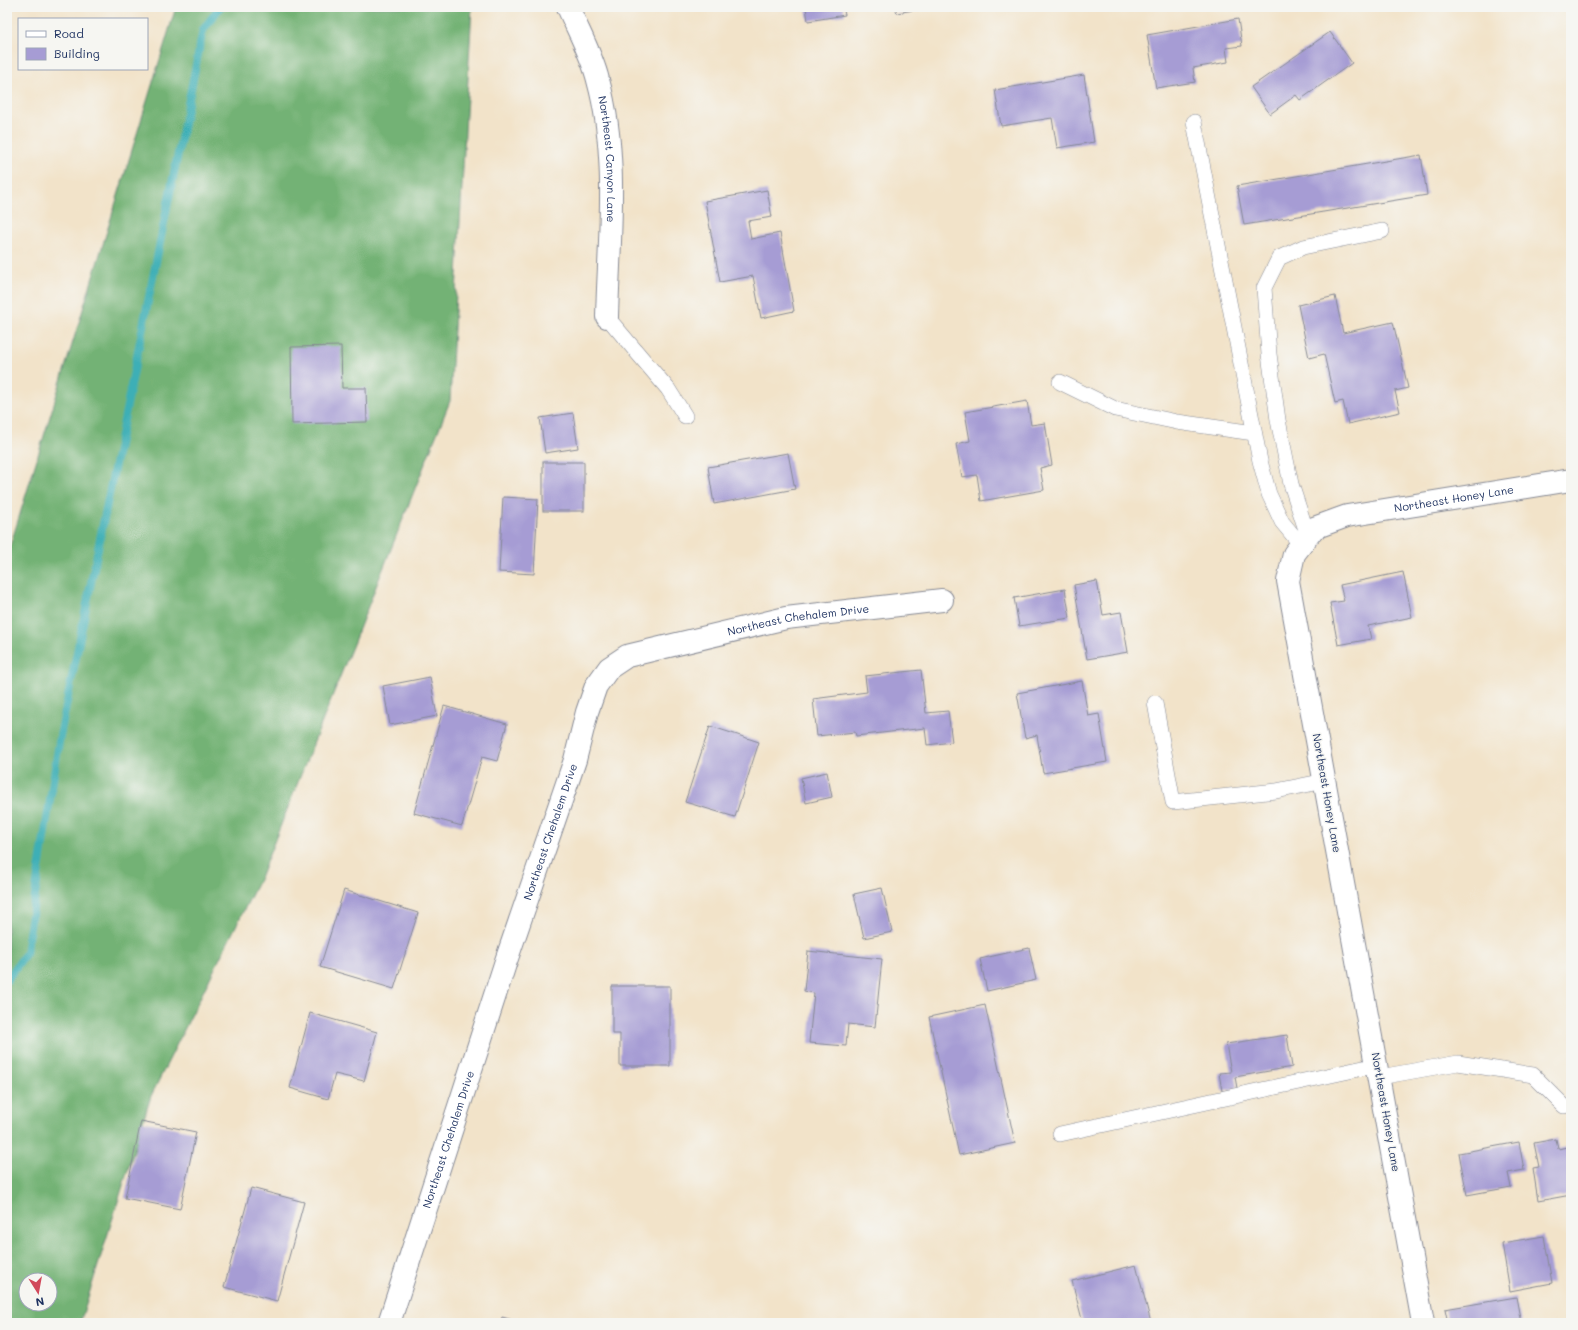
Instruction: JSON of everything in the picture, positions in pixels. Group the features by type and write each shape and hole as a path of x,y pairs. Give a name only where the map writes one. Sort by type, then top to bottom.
{"street":[{"name":"Northeast Canyon Lane","path":"568,7 598,80 606,116 611,188 607,317"},
{"name":"Northeast Honey Lane","path":"1424,1323 1288,581 1294,554 1314,528 1347,516 1571,480"},
{"name":"Northeast Chehalem Drive","path":"389,1323 506,961 575,760 587,712 596,686 609,668 627,656 786,618 942,600"}],"lane":[{"path":"1194,122 1222,258 1254,433 1269,494 1282,522 1304,541"},
{"path":"1304,541 1278,420 1268,354 1264,288 1279,258 1303,247 1382,231"},
{"path":"607,317 668,389 685,416"},
{"path":"1060,382 1115,409 1177,422 1254,433"},
{"path":"1155,703 1173,802 1276,791 1325,781"},
{"path":"1060,1134 1378,1071 1458,1063 1533,1075 1564,1106"}],"green space":[{"path":"176,7 472,7 450,401 259,880 151,1096 80,1323 7,1323 7,556"}],"building":[{"path":"806,7 843,7 845,15 808,21"},
{"path":"895,7 924,7 924,8 897,13"},
{"path":"1238,19 1242,46 1226,48 1228,62 1193,68 1195,82 1156,88 1147,35"},
{"path":"1330,32 1352,63 1300,100 1296,95 1270,114 1251,87"},
{"path":"1084,75 1094,142 1057,148 1052,118 1001,126 995,90"},
{"path":"1421,155 1427,195 1244,225 1237,186"},
{"path":"767,190 772,217 748,221 751,239 780,233 794,311 761,318 753,276 720,282 705,201"},
{"path":"1335,296 1343,333 1393,322 1408,388 1395,391 1400,412 1348,424 1343,401 1335,403 1324,354 1309,358 1298,305"},
{"path":"341,346 342,388 366,388 367,422 292,424 291,347"},
{"path":"1027,401 1031,425 1045,423 1052,465 1040,468 1044,490 981,501 977,475 962,477 956,444 970,441 965,412"},
{"path":"573,413 578,448 545,453 540,418"},
{"path":"788,453 795,489 714,504 708,467"},
{"path":"543,462 584,462 584,511 543,511"},
{"path":"503,497 538,499 534,574 499,572"},
{"path":"1403,572 1412,617 1368,626 1371,639 1338,645 1330,603 1344,601 1340,585"},
{"path":"1097,581 1103,615 1121,612 1128,652 1087,659 1074,585"},
{"path":"1065,589 1070,618 1019,626 1014,598"},
{"path":"921,670 926,713 948,711 952,742 927,745 925,728 856,736 855,732 817,736 813,699 867,692 865,676"},
{"path":"430,677 437,716 390,725 383,686"},
{"path":"1082,681 1088,716 1099,714 1107,762 1043,773 1037,735 1025,738 1017,693"},
{"path":"444,706 507,724 497,761 482,757 462,826 414,813"},
{"path":"710,726 759,742 735,817 685,802"},
{"path":"827,772 832,797 806,803 801,778"},
{"path":"882,888 892,932 864,938 854,894"},
{"path":"344,890 418,913 394,989 320,967"},
{"path":"1029,948 1036,980 987,991 980,959"},
{"path":"808,951 882,959 875,1027 848,1024 846,1046 809,1043 814,993 804,991"},
{"path":"612,986 670,986 670,1066 620,1066 620,1034 612,1034"},
{"path":"985,1005 1015,1143 959,1155 929,1017"},
{"path":"310,1013 377,1032 364,1081 335,1074 328,1099 290,1088"},
{"path":"1287,1035 1292,1067 1235,1077 1237,1088 1222,1091 1219,1073 1231,1072 1226,1044"},
{"path":"141,1121 196,1132 180,1209 125,1198"},
{"path":"1556,1139 1558,1149 1571,1146 1571,1195 1538,1201 1533,1168 1539,1167 1534,1143"},
{"path":"1519,1142 1524,1170 1508,1173 1511,1187 1467,1195 1459,1153"},
{"path":"251,1188 304,1202 277,1301 224,1287"},
{"path":"1544,1236 1552,1283 1510,1291 1502,1243"},
{"path":"1136,1265 1151,1323 1083,1323 1072,1281"},
{"path":"1516,1297 1521,1323 1448,1323 1445,1309"},
{"path":"502,1317 524,1323 500,1323"}],"waterway":[{"path":"7,980 26,953 60,736 203,30 220,7"}]}
